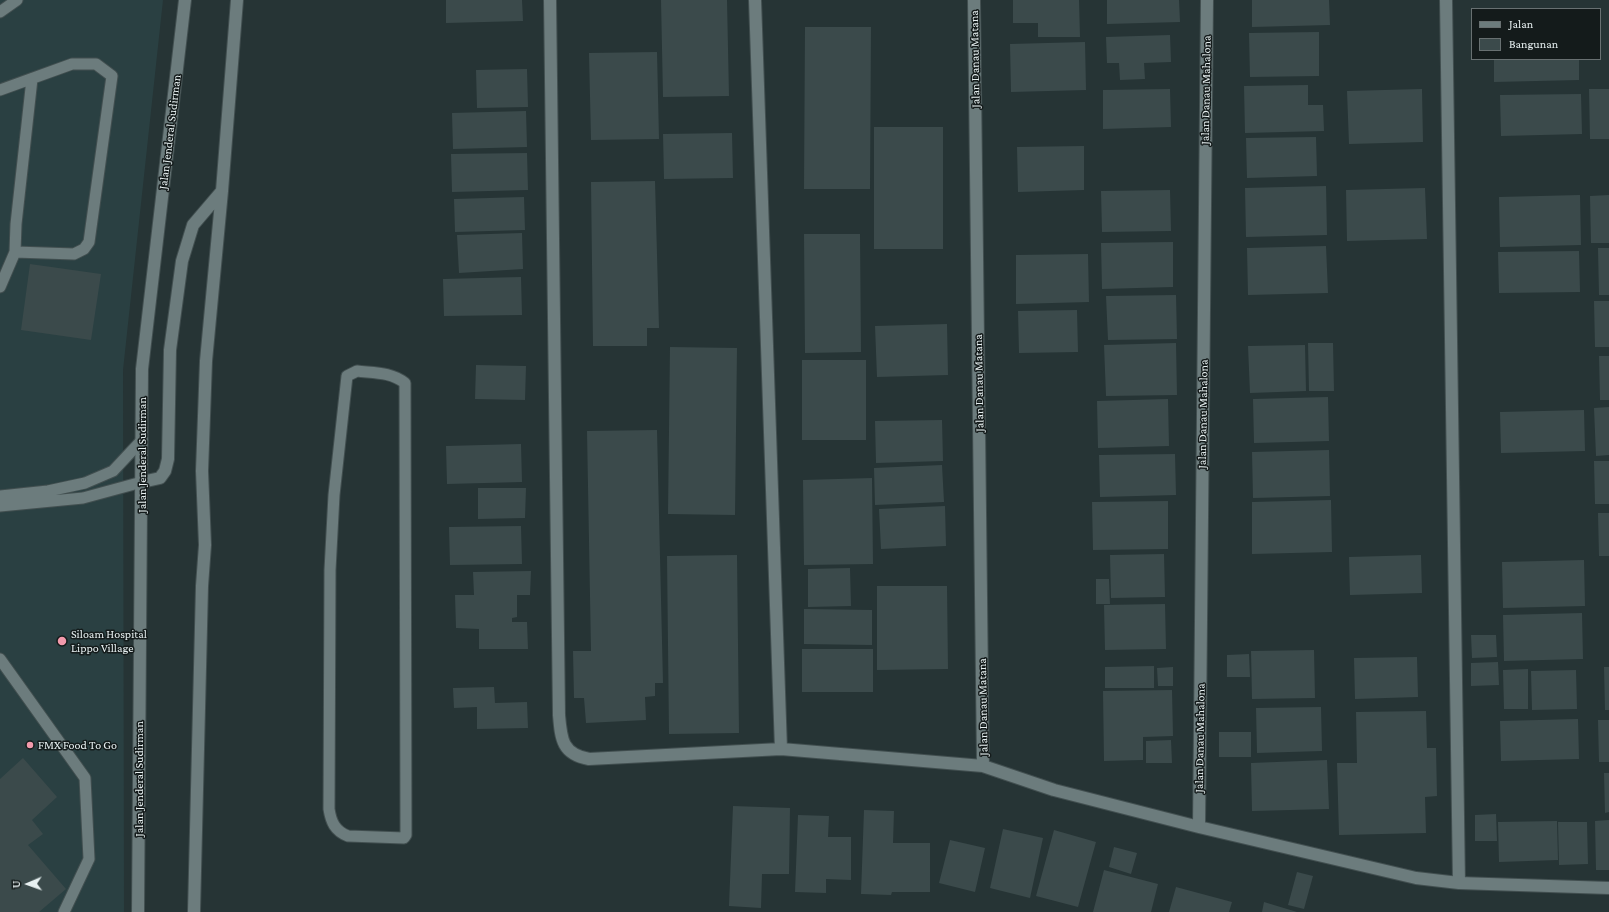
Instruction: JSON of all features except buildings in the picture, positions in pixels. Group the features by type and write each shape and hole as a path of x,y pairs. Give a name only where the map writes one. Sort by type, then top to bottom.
{"street":[{"name":"Jalan Jenderal Sudirman","path":"138,912 139,594 142,482 142,369 185,0"},
{"path":"194,912 202,586 205,545 202,471 206,361 222,191 237,0"},
{"path":"550,0 559,715 561,736 567,750 578,757 589,759 781,749 983,766 1054,790 1199,827 1416,878 1459,883 1609,888"},
{"path":"755,0 781,749"},
{"name":"Jalan Danau Matana","path":"974,0 983,766"},
{"name":"Jalan Danau Mahalona","path":"1199,827 1207,0"},
{"path":"1446,0 1459,883"},
{"path":"142,482 160,478 165,471 168,459 170,350 182,262 193,225 222,191"}],"lane":[{"path":"0,12 17,0"},
{"path":"0,90 72,64 96,64 112,76 89,242 84,249 74,254 14,252"},
{"path":"0,287 14,252 32,79"},
{"path":"357,371 387,374 397,377 406,383 406,836 404,838 348,836 340,833 334,826 330,809 330,570 334,495 347,376 357,371"},
{"path":"0,496 48,491 85,483 113,471 142,440"},
{"path":"0,506 83,498 142,482"},
{"path":"0,659 85,778 89,859 64,912"}],"shaded area":[{"name":"Siloam Hospital Lippo Village","path":"0,0 163,0 123,370 124,912 0,912"}],"place":[{"name":"Siloam Hospital Lippo Village","path":"62,641"},
{"name":"FMX Food To Go","path":"30,745"}]}
